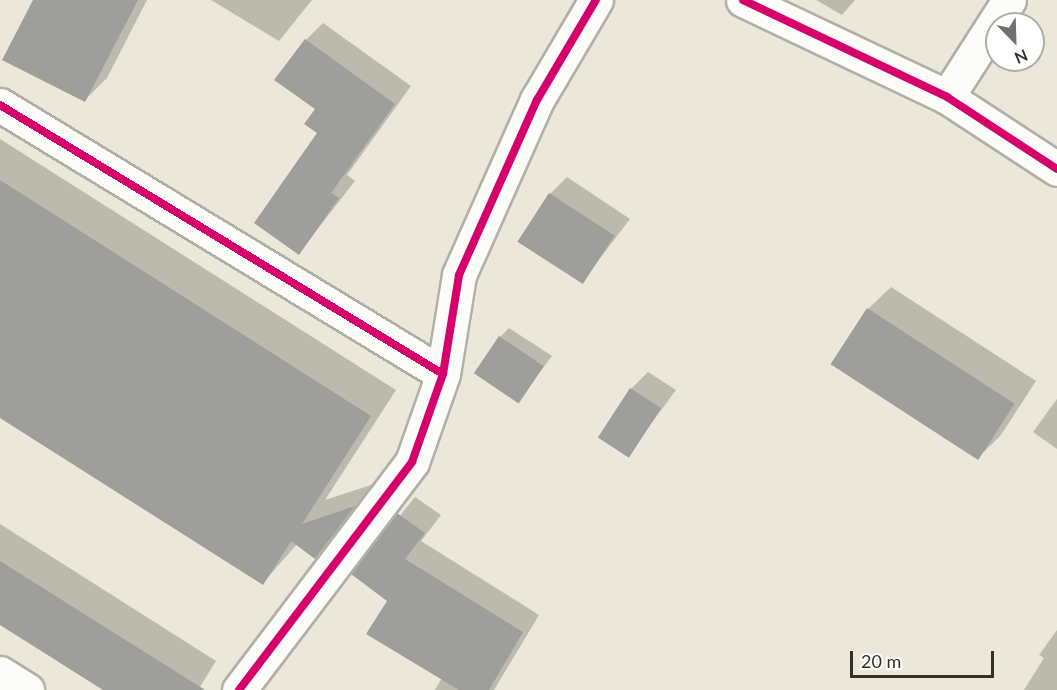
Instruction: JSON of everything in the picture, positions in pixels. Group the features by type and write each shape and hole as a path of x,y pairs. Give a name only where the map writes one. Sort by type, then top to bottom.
{"street":[{"path":"239,690 412,462 443,374 459,275 537,100 596,0"},
{"path":"743,0 947,98 1057,169"},
{"path":"947,98 1008,0"},
{"path":"0,105 443,374"},
{"path":"0,673 27,690"}],"building":[{"path":"33,0 138,0 85,102 2,60"},
{"path":"305,39 395,104 331,193 339,198 299,255 254,223 317,133 304,124 315,109 274,80"},
{"path":"0,180 371,416 302,524 355,506 315,559 291,541 263,585 0,418"},
{"path":"549,193 614,235 583,284 517,242"},
{"path":"867,308 1015,404 978,460 831,364"},
{"path":"499,336 544,366 519,404 474,373"},
{"path":"630,388 661,408 629,458 598,437"},
{"path":"397,513 425,533 405,559 523,632 489,690 459,690 366,634 387,601 351,574"},
{"path":"0,561 205,690 103,690 0,625"}],"cycle path":[{"path":"239,690 412,462 443,374 459,275 537,100 596,0"},
{"path":"743,0 947,97 1057,169"},
{"path":"0,105 443,374"}]}
